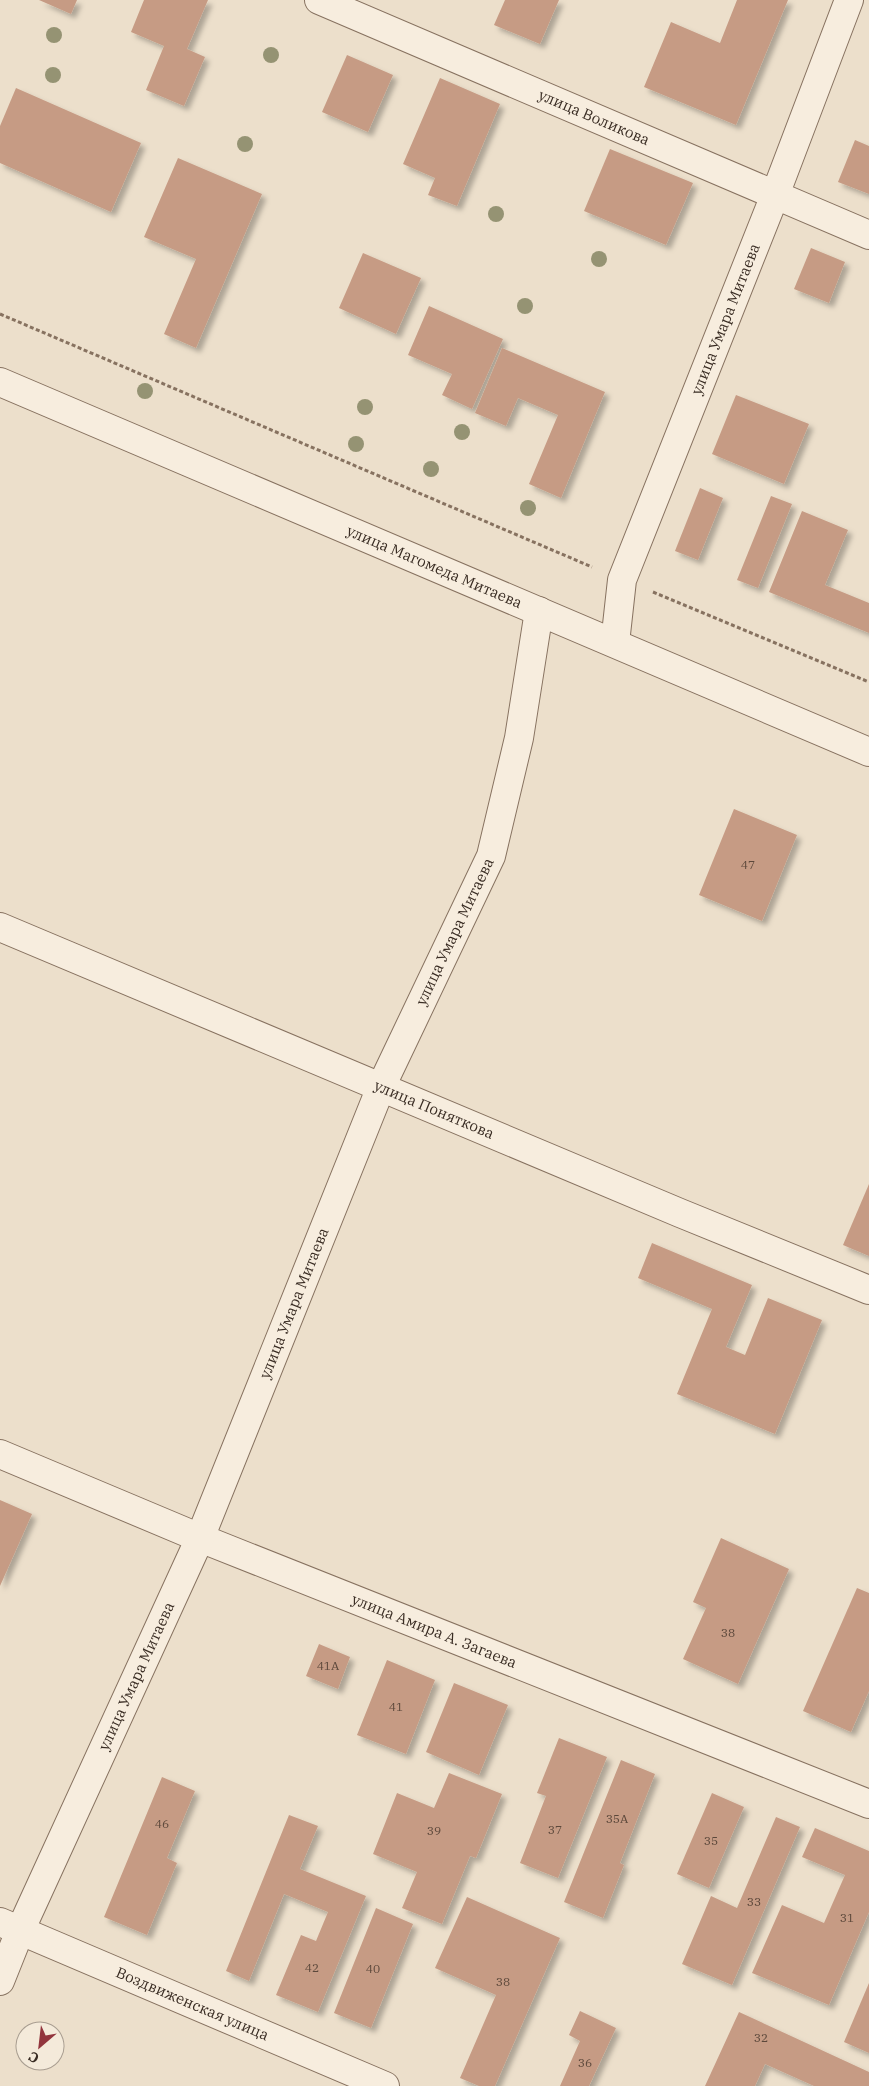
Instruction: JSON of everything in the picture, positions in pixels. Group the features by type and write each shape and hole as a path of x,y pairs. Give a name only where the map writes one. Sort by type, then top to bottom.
{"street":[{"name":"улица Воликова","path":"319,0 869,235"},
{"name":"улица Умара Митаева","path":"615,643 622,580 775,195 849,0"},
{"name":"улица Магомеда Митаева","path":"0,382 869,752"},
{"name":"улица Умара Митаева","path":"0,1982 10,1926 200,1538 381,1087 491,856 518,738 539,611"},
{"name":"улица Поняткова","path":"0,928 869,1290"},
{"name":"улица Амира А. Загаева","path":"0,1454 200,1538 869,1804"},
{"name":"Воздвиженская улица","path":"10,1926 385,2086"}],"path":[{"path":"0,314 622,580 869,682"}],"building":[{"path":"39,0 77,0 71,14"},
{"path":"144,0 208,0 187,49 205,57 184,106 146,90 164,46 131,32"},
{"path":"505,0 559,0 540,44 494,25"},
{"path":"737,0 788,0 736,125 644,87 671,22 720,43"},
{"path":"347,55 393,75 368,132 322,112"},
{"path":"440,78 500,104 457,206 428,195 435,178 403,164"},
{"path":"16,88 141,143 111,212 0,163 0,126"},
{"path":"855,140 869,146 869,194 838,182"},
{"path":"610,149 693,183 666,245 584,211"},
{"path":"178,158 262,194 196,348 164,334 196,259 144,237"},
{"path":"811,248 845,262 829,303 794,289"},
{"path":"363,253 421,278 396,334 339,308"},
{"path":"429,306 503,339 472,409 442,395 452,374 408,355"},
{"path":"502,348 605,392 561,498 529,484 558,415 518,398 506,426 475,413"},
{"path":"736,395 809,424 784,484 712,454"},
{"path":"700,488 723,498 698,560 675,551"},
{"path":"771,496 792,504 758,588 737,580"},
{"path":"802,511 848,530 825,585 869,603 869,633 769,592"},
{"path":"734,809 797,835 762,921 699,895"},
{"path":"869,1184 869,1256 843,1245"},
{"path":"652,1243 752,1285 726,1347 745,1355 768,1298 822,1320 775,1434 677,1394 712,1309 638,1278"},
{"path":"0,1500 32,1514 0,1586"},
{"path":"721,1538 789,1569 738,1684 683,1659 706,1608 693,1602"},
{"path":"857,1588 869,1593 869,1691 851,1732 803,1711"},
{"path":"319,1644 350,1657 338,1689 306,1676"},
{"path":"387,1660 435,1680 406,1754 357,1735"},
{"path":"454,1683 508,1705 479,1775 426,1752"},
{"path":"559,1738 607,1757 558,1878 520,1863 546,1796 537,1793"},
{"path":"621,1760 655,1774 620,1863 624,1865 603,1918 564,1902"},
{"path":"449,1773 502,1794 476,1858 470,1856 442,1924 402,1908 417,1872 373,1854 397,1793 434,1808"},
{"path":"162,1777 195,1791 167,1858 177,1863 147,1935 104,1917"},
{"path":"712,1793 744,1807 709,1888 677,1874"},
{"path":"289,1815 318,1826 300,1869 366,1896 318,2012 276,1995 301,1935 316,1941 328,1912 284,1894 249,1981 226,1971"},
{"path":"776,1817 800,1827 732,1985 682,1964 711,1896 737,1908"},
{"path":"815,1828 869,1851 869,1912 829,2005 752,1973 782,1905 824,1923 845,1875 802,1857"},
{"path":"467,1897 560,1938 495,2086 479,2086 460,2078 496,1995 435,1968"},
{"path":"376,1908 413,1924 371,2028 334,2013"},
{"path":"869,1983 869,2053 844,2042"},
{"path":"580,2011 616,2028 589,2086 560,2086 580,2041 569,2035"},
{"path":"739,2012 869,2072 869,2086 814,2086 765,2064 755,2086 705,2086"}]}
